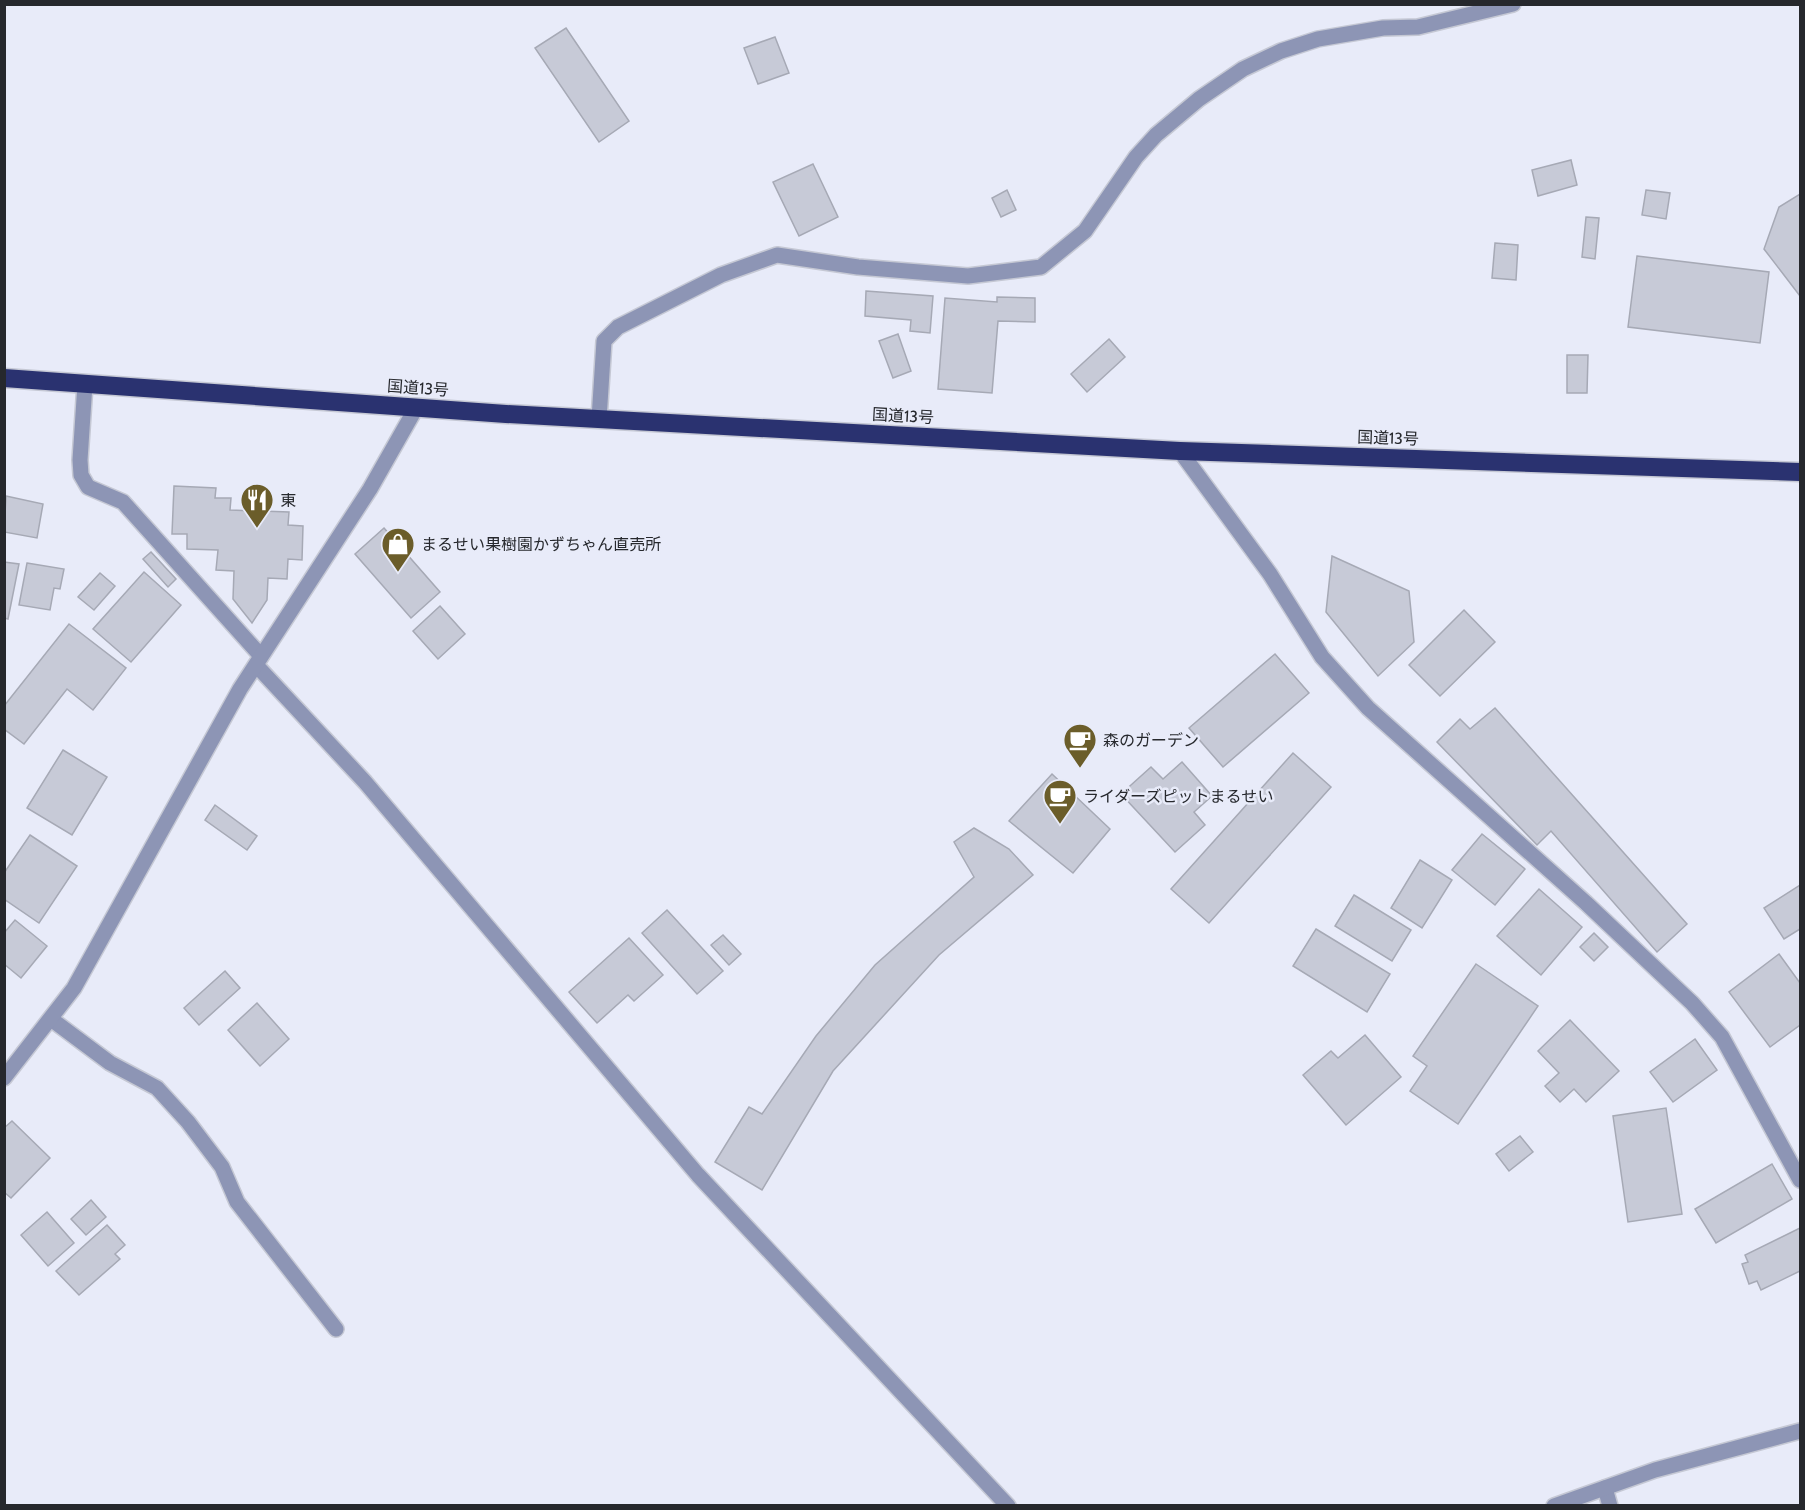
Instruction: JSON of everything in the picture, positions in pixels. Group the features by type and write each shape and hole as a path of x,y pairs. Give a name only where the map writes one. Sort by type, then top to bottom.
{"highway":[{"name":"国道13号","path":"4,378 416,408 1180,451 1800,472"}],"street":[{"path":"599,419 604,341 618,327 721,275 777,255 858,267 968,276 1041,267 1085,231 1136,157 1156,135 1199,99 1242,69 1281,51 1318,39 1383,28 1418,27 1513,4"},
{"path":"85,384 80,460 81,475 88,487 123,502 365,782 698,1175 1008,1506"},
{"path":"4,1078 74,988 240,689 370,489 416,408"},
{"path":"1180,451 1269,574 1322,657 1368,708 1586,903 1692,1003 1722,1037 1800,1180"},
{"path":"51,1019 110,1063 157,1088 188,1122 222,1167 237,1202 336,1329"},
{"path":"1554,1506 1655,1470 1800,1431"},
{"path":"1605,1488 1610,1506"}],"building":[{"path":"566,28 629,121 599,142 535,48"},
{"path":"775,37 789,73 758,84 744,48"},
{"path":"1571,160 1577,185 1538,196 1532,170"},
{"path":"813,164 838,217 799,236 773,182"},
{"path":"1007,190 1016,210 1001,217 992,198"},
{"path":"1646,190 1670,193 1666,219 1642,215"},
{"path":"1800,194 1800,296 1764,249 1779,207"},
{"path":"1586,217 1599,218 1595,259 1582,257"},
{"path":"1495,243 1518,245 1516,280 1492,278"},
{"path":"1637,256 1769,272 1760,343 1628,327"},
{"path":"866,291 933,296 930,333 910,331 911,320 865,316"},
{"path":"997,297 1035,298 1035,322 998,321 992,393 938,389 945,298 997,302"},
{"path":"898,334 911,371 893,378 879,341"},
{"path":"1109,339 1125,357 1087,392 1071,374"},
{"path":"1567,355 1588,355 1587,393 1567,393"},
{"path":"174,486 216,488 215,498 231,498 230,510 289,512 288,525 303,526 302,560 288,559 287,579 268,578 267,600 252,623 233,599 234,571 216,570 218,550 187,549 187,534 172,534"},
{"path":"6,496 43,504 37,538 4,532"},
{"name":"まるせい果樹園かずちゃん直売所","path":"384,528 440,592 411,618 355,554"},
{"path":"151,552 176,579 168,587 143,559"},
{"path":"1332,556 1409,591 1414,642 1378,676 1326,612"},
{"path":"4,562 19,564 8,619 4,618"},
{"path":"27,563 64,569 60,589 54,588 50,610 19,605"},
{"path":"144,572 181,605 131,662 93,629"},
{"path":"100,573 115,586 94,610 78,597"},
{"path":"440,606 465,634 438,659 413,631"},
{"path":"1464,610 1495,642 1440,696 1409,665"},
{"path":"69,624 126,668 93,710 67,689 24,744 4,729 4,706"},
{"path":"1275,654 1309,693 1223,767 1189,728"},
{"path":"1495,708 1687,924 1657,952 1551,831 1537,845 1437,742 1460,719 1470,729"},
{"path":"63,750 107,777 72,835 27,808"},
{"path":"1293,753 1331,787 1209,923 1171,889"},
{"path":"1182,762 1212,796 1194,812 1205,825 1175,852 1121,794 1151,767 1163,779"},
{"name":"ライダーズピットまるせい","path":"1052,774 1110,829 1073,873 1009,821"},
{"path":"215,805 257,836 247,850 205,820"},
{"path":"974,828 1009,849 1033,875 939,955 833,1071 762,1190 715,1162 749,1107 762,1114 816,1036 875,965 974,877 954,842"},
{"path":"1482,834 1525,869 1495,905 1452,870"},
{"path":"30,835 77,866 39,923 4,899 4,873"},
{"path":"1420,860 1452,880 1422,928 1391,908"},
{"path":"1800,885 1800,929 1784,939 1764,908"},
{"path":"1539,889 1582,927 1541,975 1497,936"},
{"path":"1354,895 1411,930 1392,961 1335,926"},
{"path":"667,910 723,971 697,994 642,933"},
{"path":"15,920 47,946 21,978 4,964 4,933"},
{"path":"1316,929 1390,974 1367,1012 1293,966"},
{"path":"1594,933 1608,947 1594,961 1580,947"},
{"path":"723,935 741,954 729,965 711,945"},
{"path":"629,938 663,975 634,1001 628,995 597,1023 569,992"},
{"path":"1779,954 1800,983 1800,1025 1770,1047 1729,992"},
{"path":"1476,964 1538,1006 1458,1124 1410,1091 1427,1066 1413,1056"},
{"path":"225,971 240,988 199,1025 184,1008"},
{"path":"257,1003 289,1039 260,1066 228,1030"},
{"path":"1570,1020 1619,1071 1586,1102 1574,1089 1560,1102 1545,1086 1559,1073 1538,1051"},
{"path":"1365,1035 1401,1077 1346,1125 1303,1075 1331,1051 1338,1058"},
{"path":"1695,1039 1717,1070 1673,1102 1650,1072"},
{"path":"1666,1108 1682,1214 1628,1222 1613,1116"},
{"path":"12,1121 50,1158 11,1198 4,1192 4,1128"},
{"path":"1520,1136 1533,1152 1509,1171 1496,1154"},
{"path":"1772,1164 1792,1199 1716,1243 1695,1209"},
{"path":"91,1200 106,1217 86,1235 71,1219"},
{"path":"47,1212 74,1243 48,1266 21,1235"},
{"path":"107,1225 125,1245 115,1254 120,1259 79,1295 56,1271"},
{"path":"1800,1228 1800,1271 1761,1290 1757,1281 1749,1284 1742,1264 1748,1262 1745,1255"}],"place":[{"name":"東","path":"257,529"},
{"name":"まるせい果樹園かずちゃん直売所","path":"398,573"},
{"name":"森のガーデン","path":"1080,769"},
{"name":"ライダーズピットまるせい","path":"1060,825"}]}
